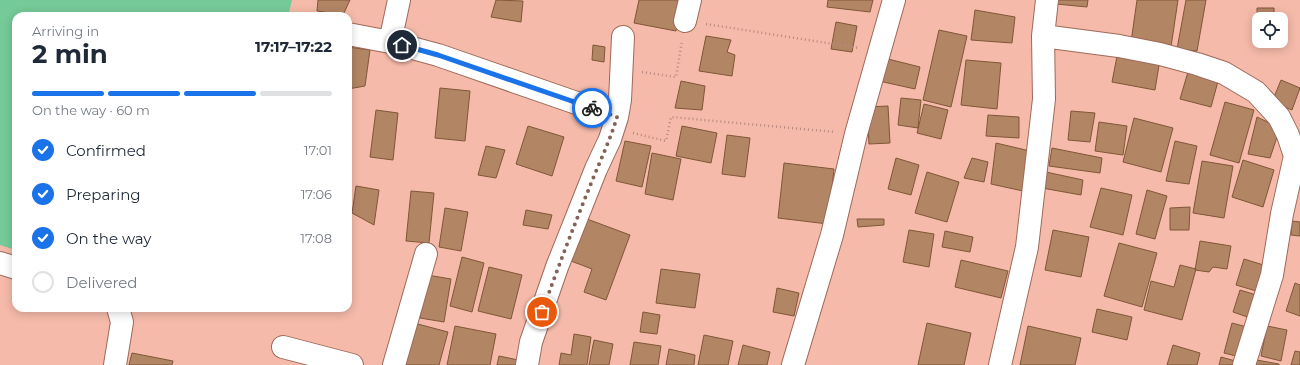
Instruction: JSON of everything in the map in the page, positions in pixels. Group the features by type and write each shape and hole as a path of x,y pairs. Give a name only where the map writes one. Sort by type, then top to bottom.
{"street":[{"path":"390,42 399,0"},
{"path":"793,365 832,235 856,134 894,0"},
{"path":"1000,365 1027,247 1044,99 1043,36 1047,0"},
{"path":"352,35 390,42 438,55 615,123"},
{"path":"1043,36 1119,46 1160,54 1224,73 1256,92 1279,117 1298,157 1282,214 1272,275 1244,365"},
{"path":"527,365 531,342 557,267 615,123 620,100 622,37"},
{"path":"394,365 426,254"},
{"path":"0,263 12,267"},
{"path":"115,365 122,322 119,312"},
{"path":"284,347 352,365"}],"path":[{"path":"621,68 676,77 688,10 879,52"},
{"path":"615,123 666,141 671,117 856,134"}],"green space":[{"path":"0,0 292,0 289,12 12,12 12,249 0,245"}],"building":[{"path":"318,0 350,0 344,12 317,11"},
{"path":"496,0 523,1 521,22 491,17"},
{"path":"639,0 682,0 676,31 634,23"},
{"path":"828,0 873,0 870,12 827,7"},
{"path":"1056,0 1088,0 1087,7 1056,4"},
{"path":"1137,0 1178,0 1171,47 1131,42"},
{"path":"1186,0 1206,0 1197,51 1177,49"},
{"path":"1257,8 1274,8 1274,12 1257,12"},
{"path":"975,10 1015,17 1012,43 971,40"},
{"path":"836,22 857,26 852,52 831,49"},
{"path":"939,30 967,36 951,107 923,100"},
{"path":"706,36 731,40 727,52 735,55 732,76 699,71"},
{"path":"593,45 605,47 604,62 592,60"},
{"path":"352,48 370,50 365,86 352,88"},
{"path":"1118,51 1160,59 1155,90 1112,82"},
{"path":"884,58 920,67 915,89 879,81"},
{"path":"966,60 1001,63 997,109 961,105"},
{"path":"1190,65 1220,74 1211,107 1180,99"},
{"path":"1281,80 1300,88 1292,110 1272,102"},
{"path":"681,81 705,86 702,110 675,108"},
{"path":"440,88 470,91 465,141 435,138"},
{"path":"901,98 921,100 918,128 898,125"},
{"path":"1225,102 1254,110 1239,163 1210,155"},
{"path":"924,104 948,110 941,139 917,133"},
{"path":"888,106 890,143 869,144 867,107"},
{"path":"376,110 398,113 393,160 370,157"},
{"path":"1071,111 1095,113 1090,142 1068,140"},
{"path":"988,115 1019,117 1019,138 986,136"},
{"path":"1257,117 1280,128 1270,158 1248,154"},
{"path":"1134,118 1173,128 1161,172 1123,162"},
{"path":"1099,122 1127,126 1123,155 1095,151"},
{"path":"528,126 564,137 552,176 516,164"},
{"path":"682,126 717,133 711,163 676,156"},
{"path":"727,135 750,138 745,177 722,174"},
{"path":"625,141 651,146 642,187 616,181"},
{"path":"1175,141 1197,146 1189,184 1166,181"},
{"path":"996,143 1030,151 1023,191 991,184"},
{"path":"486,146 505,150 496,178 478,175"},
{"path":"1052,148 1102,158 1100,173 1049,166"},
{"path":"652,153 681,159 673,200 645,194"},
{"path":"896,158 919,165 911,195 888,189"},
{"path":"972,158 988,162 984,182 964,178"},
{"path":"1243,160 1274,170 1263,207 1232,197"},
{"path":"1202,161 1233,166 1224,218 1193,213"},
{"path":"784,163 834,169 828,224 778,218"},
{"path":"927,172 959,182 947,222 915,213"},
{"path":"1046,172 1083,180 1081,195 1042,188"},
{"path":"356,186 379,190 374,225 352,213"},
{"path":"1101,188 1132,195 1123,235 1090,227"},
{"path":"1147,190 1167,196 1155,239 1136,234"},
{"path":"411,191 434,193 429,243 406,241"},
{"path":"1190,207 1189,230 1170,230 1170,208"},
{"path":"445,208 468,212 461,251 439,247"},
{"path":"526,210 552,215 548,229 523,225"},
{"path":"587,219 630,235 606,300 584,292 592,269 571,261"},
{"path":"857,219 884,219 884,225 858,227"},
{"path":"1292,221 1300,222 1300,236 1291,235"},
{"path":"909,230 934,234 929,267 903,262"},
{"path":"1053,230 1089,237 1081,277 1045,270"},
{"path":"945,231 973,237 970,252 942,247"},
{"path":"1200,241 1231,246 1227,269 1213,267 1209,272 1195,270"},
{"path":"1119,243 1157,253 1142,307 1104,296"},
{"path":"462,257 484,263 472,312 450,306"},
{"path":"1244,259 1270,267 1263,293 1236,285"},
{"path":"961,260 1008,271 1001,298 955,287"},
{"path":"1180,265 1196,269 1182,320 1144,310 1151,281 1174,287"},
{"path":"489,267 522,275 511,319 478,311"},
{"path":"661,269 700,274 695,308 656,303"},
{"path":"427,275 451,279 444,322 420,318"},
{"path":"1295,283 1300,285 1300,316 1286,311"},
{"path":"777,288 799,293 794,316 773,312"},
{"path":"1240,290 1263,297 1256,320 1233,312"},
{"path":"1097,309 1132,317 1127,340 1092,332"},
{"path":"643,312 660,315 657,334 640,332"},
{"path":"414,323 448,332 439,365 402,365"},
{"path":"927,323 971,333 964,365 918,365"},
{"path":"1232,323 1247,327 1240,357 1224,353"},
{"path":"455,326 496,334 490,365 447,365"},
{"path":"1028,326 1081,338 1075,365 1020,365"},
{"path":"1267,326 1287,330 1281,361 1261,356"},
{"path":"574,334 591,337 587,365 559,365 561,353 571,355"},
{"path":"704,335 733,341 728,365 698,365"},
{"path":"594,340 613,344 609,365 589,365"},
{"path":"634,342 661,346 658,365 630,365"},
{"path":"743,345 770,352 767,365 738,365"},
{"path":"1173,345 1200,353 1197,365 1167,365"},
{"path":"669,349 695,355 694,365 666,365"},
{"path":"1295,351 1300,352 1300,365 1291,365"},
{"path":"132,353 173,361 172,365 129,365"},
{"path":"499,356 523,361 522,365 497,365"},
{"path":"1221,357 1239,362 1238,365 1219,365"},
{"path":"1251,359 1279,364 1279,365 1250,365"}],"way so far":[{"path":"542,312 557,267 596,169 610,139 617,117 592,108"}],"route":[{"path":"402,45 438,55 592,108"}]}
